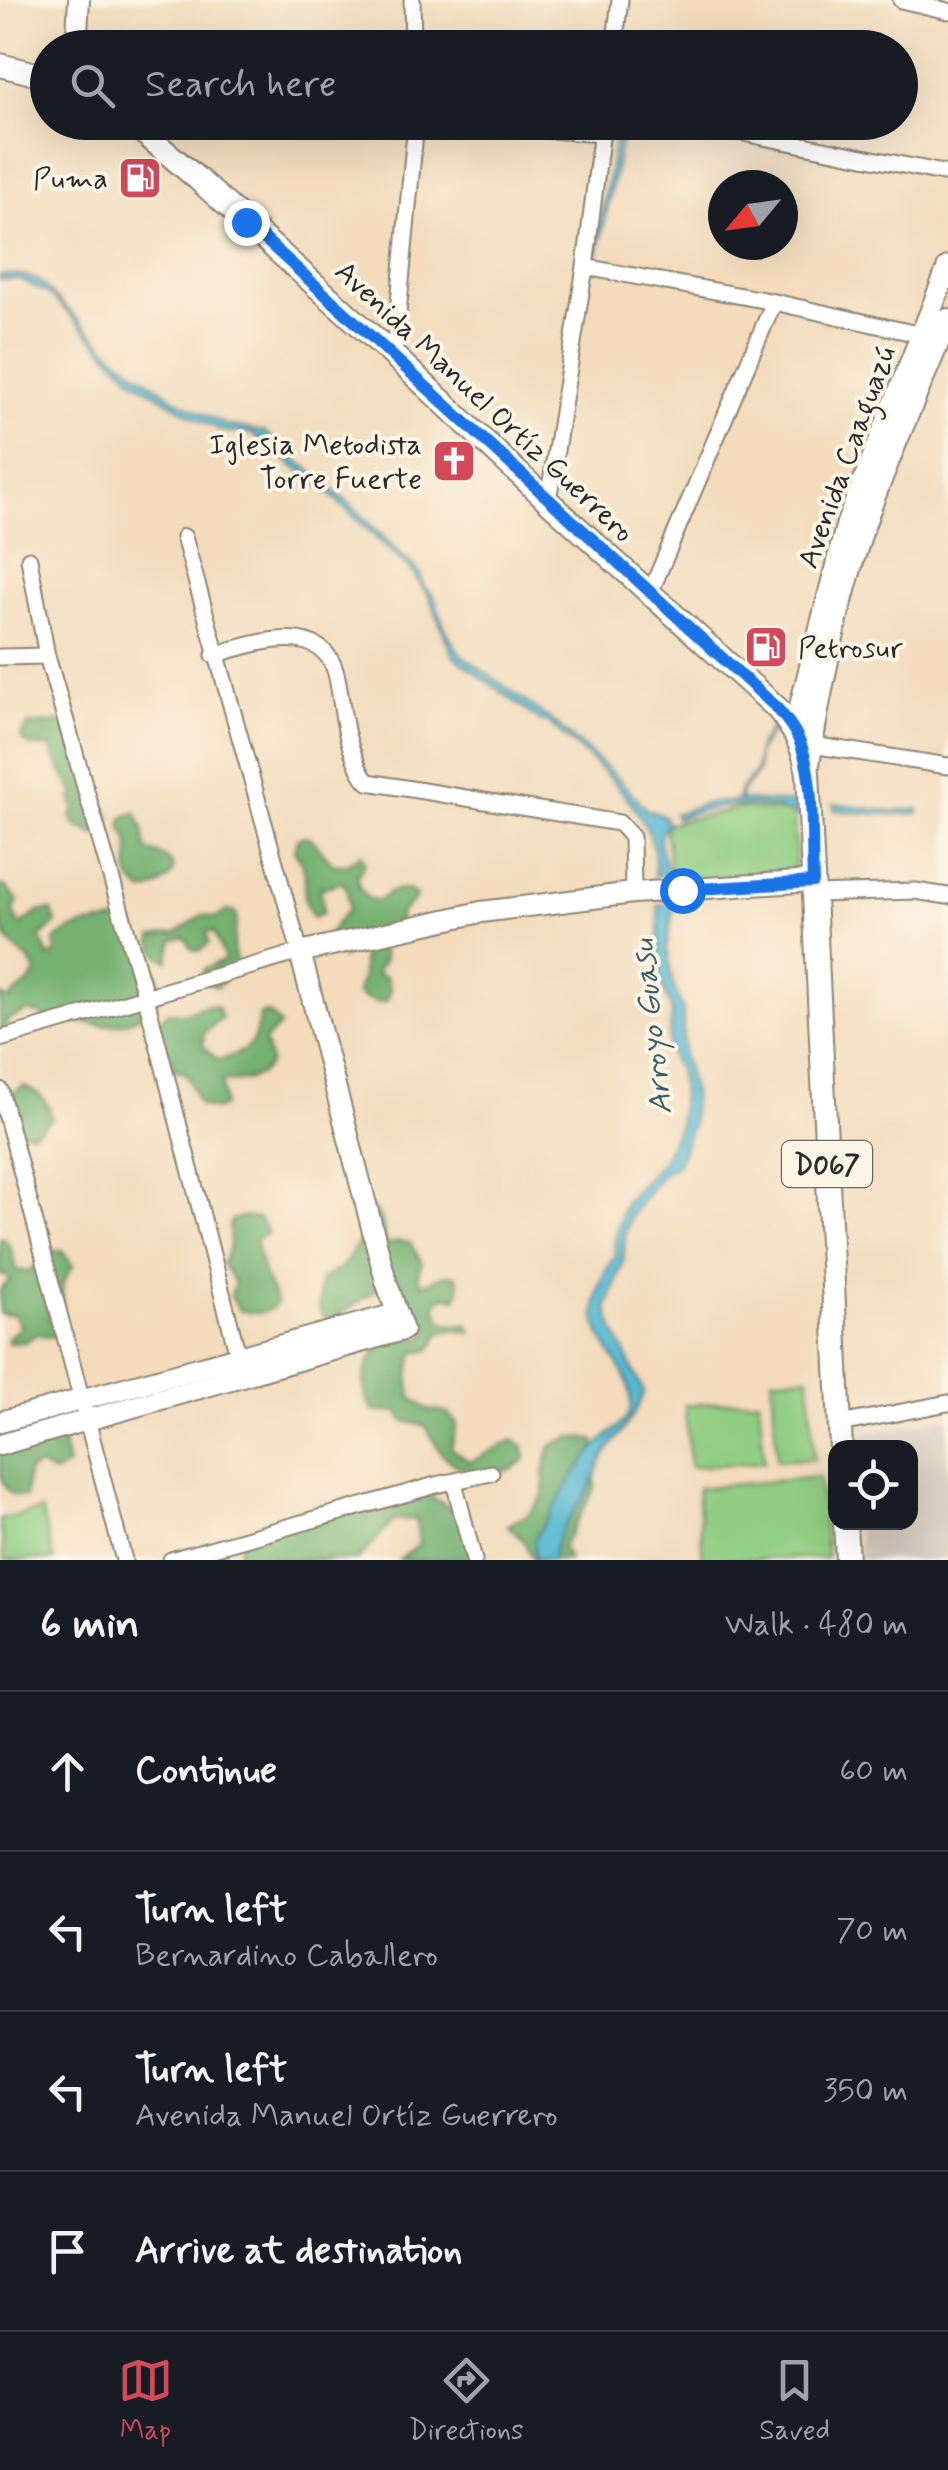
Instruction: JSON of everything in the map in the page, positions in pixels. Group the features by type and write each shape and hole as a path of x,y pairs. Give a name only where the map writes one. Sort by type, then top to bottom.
{"main road":[{"path":"77,30 79,0"},
{"path":"0,65 30,72"},
{"name":"Avenida Manuel Ortíz Guerrero","path":"152,140 394,356 777,708 794,728"},
{"name":"Avenida Caaguazú","path":"808,773 840,606 863,530 930,366 932,337 948,267"},
{"name":"Avenida Caaguazú","path":"932,337 948,319"},
{"name":"Avenida Caaguazú","path":"794,728 847,522 930,366"},
{"name":"D067","path":"794,728 808,773 840,1436"},
{"path":"0,1445 86,1412 276,1357 396,1314 300,952 480,912 643,892 813,888"},
{"path":"0,1422 86,1412"},
{"path":"845,1530 847,1560"}],"street":[{"path":"412,0 413,30"},
{"path":"616,30 620,0"},
{"path":"901,0 948,11"},
{"path":"394,356 414,140"},
{"path":"548,501 585,268 601,140"},
{"path":"779,140 948,174"},
{"path":"585,268 774,302 932,337"},
{"path":"650,593 774,302"},
{"path":"0,1038 300,952 184,537"},
{"path":"29,559 48,656 146,998 241,1367"},
{"path":"214,655 263,641 290,640 321,648 337,676 344,728 362,776 368,782 620,823 632,837 643,892"},
{"path":"0,656 48,656"},
{"path":"794,728 812,745 948,766"},
{"path":"813,888 915,891 948,896"},
{"path":"0,1090 124,1560"},
{"path":"840,1436 948,1403"},
{"path":"172,1560 491,1473"},
{"path":"454,1482 474,1560"}],"shaded area":[{"path":"948,1417 948,1556 935,1560 860,1560 858,1530 918,1530 918,1440 854,1440 854,1436"}],"green space":[{"path":"66,721 91,803 107,810 111,820 104,832 95,835 75,825 71,816 75,793 52,748 31,746 22,740 29,725"},
{"path":"741,808 794,813 793,870 672,882 665,824"},
{"path":"136,812 146,849 168,859 173,867 166,881 145,892 131,880 129,841 121,826 124,817"},
{"path":"311,838 334,865 347,864 361,854 365,862 357,877 360,889 369,899 378,900 400,889 415,894 415,900 400,913 399,923 381,945 384,959 376,973 387,978 387,1000 380,1003 357,993 362,957 375,946 361,946 342,958 329,933 349,908 347,889 342,882 321,888 323,913 313,917 308,909 305,872 294,850 297,839"},
{"path":"0,886 5,886 18,901 14,910 18,923 40,911 52,911 56,924 40,937 48,956 56,950 54,941 69,931 120,921 154,966 160,992 156,1003 136,1018 112,1025 45,1019 28,1011 6,1021 8,1031 0,1033 0,995 8,1000 36,973 4,931"},
{"path":"227,911 237,916 233,950 237,964 217,987 206,983 201,975 204,969 225,960 214,932 206,932 209,943 200,951 192,949 185,937 173,940 168,961 154,948 153,937 177,933 202,915 215,918"},
{"path":"216,1006 222,1018 204,1033 203,1046 218,1060 249,1046 260,1014 269,1013 280,1026 264,1041 270,1062 266,1068 249,1079 222,1081 224,1105 215,1110 199,1105 186,1073 176,1070 163,1048 151,1043 147,1031 168,1012 183,1013"},
{"path":"24,1086 43,1099 51,1113 51,1119 33,1133 17,1130 6,1102"},
{"path":"363,1204 378,1215 387,1245 398,1241 410,1243 422,1263 418,1274 421,1285 444,1275 457,1276 457,1298 445,1296 436,1302 438,1314 445,1322 467,1323 472,1332 448,1330 438,1335 430,1349 414,1352 409,1375 412,1398 430,1411 442,1411 451,1417 457,1424 451,1448 470,1462 513,1440 523,1445 526,1457 519,1464 500,1472 465,1469 444,1456 426,1426 404,1421 398,1411 375,1412 369,1404 365,1374 374,1355 390,1342 424,1337 431,1328 421,1321 409,1320 405,1297 390,1280 333,1320 322,1316 321,1279 342,1267 362,1238 355,1214"},
{"path":"242,1217 260,1219 268,1233 255,1240 263,1273 277,1303 259,1313 239,1310 230,1296 235,1283 222,1264 230,1247 229,1224"},
{"path":"0,1237 10,1247 17,1270 29,1271 53,1251 62,1251 73,1266 63,1282 62,1310 49,1317 57,1334 53,1337 37,1334 25,1342 8,1343 8,1337 21,1327 14,1314 0,1314 0,1290 10,1280 0,1275"},
{"path":"809,1376 814,1459 777,1461 772,1378"},
{"path":"759,1399 764,1462 690,1467 685,1405"},
{"path":"66,1431 62,1439 68,1465 55,1473 39,1466 28,1471 25,1497 6,1488 0,1451"},
{"path":"571,1437 595,1440 592,1463 596,1486 562,1548 569,1560 533,1560 524,1542 508,1525 529,1514 544,1495 544,1471 551,1446"},
{"path":"819,1477 827,1558 703,1560 697,1488"},
{"path":"424,1495 446,1505 462,1519 482,1560 399,1560 419,1544 416,1519 394,1520 358,1560 237,1560 242,1539 285,1517 356,1511"},
{"path":"41,1510 54,1560 5,1560 0,1520"}],"water":[{"path":"615,140 621,140 598,254 594,253"},
{"path":"0,275 24,275 39,281 119,359 173,398 226,425 264,432 351,505 420,573 423,586 434,596 445,628 460,654 551,720 616,776 647,810 664,816 668,825 661,832 660,847 669,874 654,876 654,853 648,831 620,790 548,723 453,656 429,597 411,570 333,497 253,434 222,431 134,380 50,295 19,279 0,280"},
{"path":"771,728 778,732 770,733 757,753"},
{"path":"757,757 758,772 741,792 740,800 796,803 797,816 753,806 721,807 677,818 674,814 706,803 737,801 739,791 756,771"},
{"path":"834,804 891,811 919,809 919,813 855,813 834,810"},
{"path":"674,904 667,946 672,982 683,1011 683,1054 693,1094 692,1124 678,1164 662,1174 631,1215 623,1262 607,1308 644,1392 561,1533 552,1560 535,1560 534,1540 570,1482 630,1410 628,1384 600,1334 595,1314 601,1282 616,1255 614,1244 624,1203 661,1162 679,1126 681,1090 679,1072 668,1050 672,1010 661,983 658,905"}],"place":[{"name":"Puma","path":"140,178"},
{"name":"Iglesia Metodista Torre Fuerte","path":"454,461"},
{"name":"Petrosur","path":"766,647"}],"route":[{"path":"246,222 777,708 794,728 808,773 813,882 682,890"}],"water label":[{"name":"Arroyo Guasu","path":"651,1027"}]}
